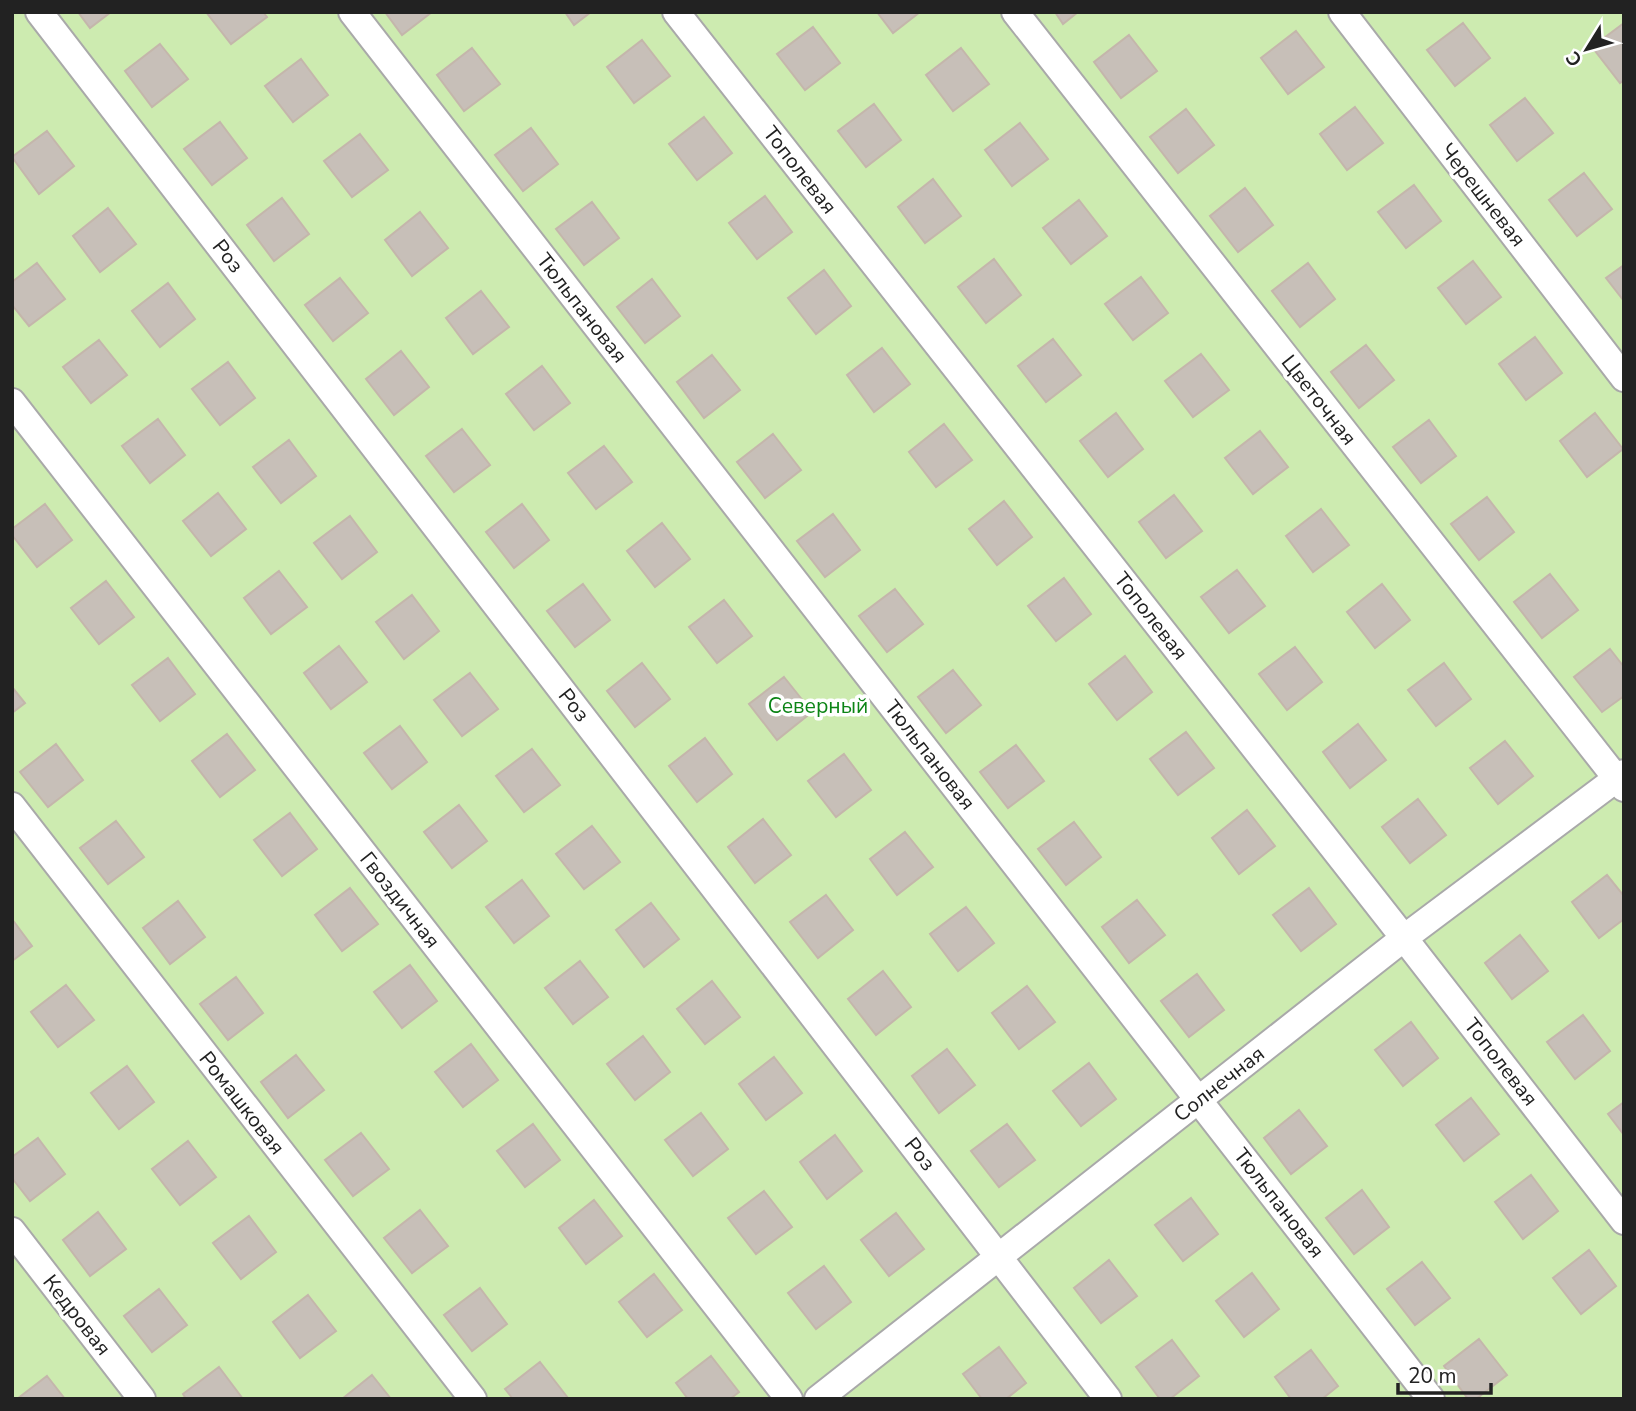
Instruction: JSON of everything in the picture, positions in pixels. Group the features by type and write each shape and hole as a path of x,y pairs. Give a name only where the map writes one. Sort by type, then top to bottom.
{"street":[{"name":"Роз","path":"39,12 1108,1399"},
{"name":"Тюльпановая","path":"352,12 1431,1399"},
{"name":"Тополевая","path":"676,12 1624,1222"},
{"name":"Цветочная","path":"1015,12 1621,780"},
{"name":"Черешневая","path":"1342,12 1624,378"},
{"name":"Гвоздичная","path":"12,401 789,1399"},
{"name":"Солнечная","path":"818,1399 1404,938 1621,780"},
{"name":"Ромашковая","path":"12,807 473,1399"},
{"name":"Кедровая","path":"12,1231 142,1399"}],"green space":[{"name":"Северный","path":"12,12 1624,12 1624,1399 12,1399"}],"building":[{"path":"78,12 111,12 90,28"},
{"path":"206,12 263,12 267,17 231,44"},
{"path":"385,12 432,12 402,35"},
{"path":"565,12 591,12 574,25"},
{"path":"877,12 920,12 893,33"},
{"path":"1055,12 1078,12 1063,24"},
{"path":"1463,23 1490,58 1455,86 1427,50"},
{"path":"1624,23 1624,80 1620,83 1592,47"},
{"path":"813,27 840,63 805,90 777,54"},
{"path":"1296,31 1324,67 1288,94 1261,58"},
{"path":"1129,35 1157,71 1121,98 1094,62"},
{"path":"642,40 670,76 634,103 607,67"},
{"path":"160,44 188,79 152,107 125,71"},
{"path":"472,48 500,84 464,111 437,75"},
{"path":"961,48 989,84 953,111 926,75"},
{"path":"301,59 328,95 293,122 265,86"},
{"path":"1525,98 1553,133 1517,161 1490,125"},
{"path":"874,104 901,140 866,167 838,131"},
{"path":"1355,107 1383,143 1347,170 1320,134"},
{"path":"1186,109 1214,145 1178,173 1150,137"},
{"path":"704,117 732,153 697,180 669,144"},
{"path":"220,122 247,158 212,185 184,149"},
{"path":"1020,123 1048,159 1012,186 985,150"},
{"path":"531,128 558,164 523,191 495,155"},
{"path":"47,131 74,166 39,194 12,157"},
{"path":"360,134 388,170 352,197 324,161"},
{"path":"1584,173 1612,209 1577,236 1549,200"},
{"path":"933,179 961,216 925,243 898,207"},
{"path":"1414,185 1441,221 1406,248 1378,212"},
{"path":"1245,188 1273,225 1238,252 1210,216"},
{"path":"765,196 792,232 757,259 729,223"},
{"path":"282,198 309,234 274,261 247,225"},
{"path":"1079,200 1107,236 1071,264 1043,228"},
{"path":"592,202 619,238 584,265 556,229"},
{"path":"108,208 136,244 100,272 73,236"},
{"path":"420,212 448,248 412,276 385,240"},
{"path":"994,259 1021,295 986,323 958,287"},
{"path":"1473,261 1501,297 1466,324 1438,288"},
{"path":"37,263 65,299 29,326 12,305 12,282"},
{"path":"1308,263 1335,299 1300,327 1272,291"},
{"path":"1624,265 1624,301 1606,278"},
{"path":"824,270 851,306 816,334 788,298"},
{"path":"1141,277 1168,313 1133,340 1105,304"},
{"path":"340,278 368,313 333,341 305,305"},
{"path":"652,279 680,316 645,343 617,307"},
{"path":"168,283 195,319 160,347 132,311"},
{"path":"481,291 509,327 473,354 446,318"},
{"path":"1535,337 1562,373 1526,400 1499,364"},
{"path":"1053,339 1081,375 1046,402 1018,366"},
{"path":"99,340 127,375 91,403 63,367"},
{"path":"1366,345 1394,380 1359,408 1331,372"},
{"path":"882,348 910,384 874,412 847,375"},
{"path":"401,351 429,387 394,415 366,379"},
{"path":"1201,354 1229,390 1193,417 1165,381"},
{"path":"712,355 740,390 704,418 677,382"},
{"path":"228,362 255,398 220,425 192,389"},
{"path":"542,366 570,403 534,430 506,394"},
{"path":"1116,413 1143,449 1108,477 1080,441"},
{"path":"1595,413 1623,449 1587,477 1560,441"},
{"path":"158,419 185,455 150,483 122,446"},
{"path":"1429,420 1456,456 1421,483 1393,447"},
{"path":"944,424 972,460 936,487 909,452"},
{"path":"462,429 490,465 454,492 426,456"},
{"path":"1260,431 1288,467 1253,494 1225,458"},
{"path":"773,434 801,470 765,498 737,462"},
{"path":"289,440 316,476 281,503 253,467"},
{"path":"604,446 632,482 596,509 568,473"},
{"path":"218,493 246,529 211,556 183,521"},
{"path":"1174,495 1202,531 1166,558 1139,522"},
{"path":"1487,497 1514,532 1479,560 1451,524"},
{"path":"1004,501 1032,537 997,565 969,529"},
{"path":"45,504 72,540 37,567 12,535 12,529"},
{"path":"522,504 549,540 514,568 486,532"},
{"path":"1321,509 1349,545 1313,572 1286,536"},
{"path":"833,514 860,550 825,577 797,541"},
{"path":"350,516 377,552 342,579 314,543"},
{"path":"662,523 690,559 655,587 627,551"},
{"path":"1237,570 1265,606 1229,633 1201,597"},
{"path":"279,571 307,607 271,634 244,598"},
{"path":"1550,574 1578,610 1542,638 1514,602"},
{"path":"1064,578 1091,614 1056,641 1028,606"},
{"path":"106,581 134,617 99,644 71,608"},
{"path":"583,584 610,620 575,647 547,611"},
{"path":"1382,584 1410,620 1375,648 1347,612"},
{"path":"895,589 923,624 887,652 859,616"},
{"path":"412,595 439,631 404,659 376,622"},
{"path":"724,600 752,636 717,663 689,627"},
{"path":"339,646 367,682 331,709 304,673"},
{"path":"1295,647 1322,682 1287,710 1259,674"},
{"path":"1610,649 1624,667 1624,696 1602,712 1574,677"},
{"path":"1125,656 1152,692 1117,720 1089,684"},
{"path":"168,658 195,694 160,721 132,685"},
{"path":"642,663 670,699 635,727 607,691"},
{"path":"1444,663 1471,699 1436,726 1408,690"},
{"path":"953,670 981,705 946,733 918,697"},
{"path":"470,673 498,709 462,736 434,700"},
{"path":"784,677 812,712 777,740 749,704"},
{"path":"12,687 25,703 12,713"},
{"path":"1358,724 1386,760 1350,788 1323,752"},
{"path":"400,726 427,762 392,789 364,753"},
{"path":"1186,732 1214,768 1178,795 1150,759"},
{"path":"227,734 255,770 220,797 192,761"},
{"path":"705,738 732,774 697,802 669,766"},
{"path":"1505,741 1533,776 1498,804 1470,768"},
{"path":"56,744 83,780 48,807 20,772"},
{"path":"1016,745 1044,781 1008,808 980,772"},
{"path":"532,749 560,785 524,812 496,776"},
{"path":"844,754 871,790 836,817 808,781"},
{"path":"1418,799 1446,835 1410,863 1382,827"},
{"path":"459,805 487,841 452,868 424,832"},
{"path":"1247,810 1275,846 1239,874 1212,838"},
{"path":"290,813 317,849 282,876 254,840"},
{"path":"763,819 791,855 755,883 728,847"},
{"path":"116,821 144,857 108,884 80,848"},
{"path":"1074,822 1101,857 1066,885 1038,849"},
{"path":"592,826 620,862 584,889 556,854"},
{"path":"905,832 933,867 897,895 870,859"},
{"path":"1607,875 1624,896 1624,919 1599,938 1572,902"},
{"path":"522,880 549,916 514,943 486,907"},
{"path":"350,888 378,924 342,951 315,915"},
{"path":"1309,888 1336,924 1301,951 1273,915"},
{"path":"826,895 853,930 818,958 790,922"},
{"path":"1137,900 1165,935 1129,963 1102,927"},
{"path":"178,901 205,937 170,964 143,928"},
{"path":"651,903 679,939 644,967 616,930"},
{"path":"966,907 994,943 958,971 930,934"},
{"path":"12,919 32,946 12,961"},
{"path":"1520,935 1548,971 1512,999 1485,963"},
{"path":"580,961 608,997 573,1024 545,988"},
{"path":"410,965 437,1001 402,1028 374,992"},
{"path":"883,971 911,1007 876,1035 848,999"},
{"path":"1197,974 1224,1010 1189,1037 1161,1001"},
{"path":"236,977 263,1013 228,1040 200,1004"},
{"path":"712,981 740,1017 705,1044 677,1009"},
{"path":"66,985 94,1020 58,1047 31,1012"},
{"path":"1027,986 1055,1022 1019,1049 992,1013"},
{"path":"1583,1015 1610,1051 1575,1079 1547,1042"},
{"path":"1411,1022 1438,1058 1403,1086 1375,1050"},
{"path":"643,1036 670,1072 635,1100 607,1064"},
{"path":"471,1044 498,1080 463,1107 435,1072"},
{"path":"947,1049 975,1085 939,1113 912,1076"},
{"path":"296,1055 324,1090 288,1118 261,1082"},
{"path":"774,1057 802,1093 766,1120 739,1084"},
{"path":"1089,1063 1116,1099 1081,1126 1053,1091"},
{"path":"127,1066 154,1102 119,1129 91,1093"},
{"path":"1471,1098 1499,1134 1464,1161 1436,1125"},
{"path":"1624,1102 1624,1135 1608,1114"},
{"path":"1299,1110 1327,1146 1291,1174 1264,1138"},
{"path":"701,1113 728,1149 693,1176 665,1140"},
{"path":"533,1124 560,1160 525,1187 497,1151"},
{"path":"1007,1124 1035,1160 999,1187 971,1151"},
{"path":"361,1133 389,1169 353,1196 325,1160"},
{"path":"835,1135 862,1171 827,1199 800,1162"},
{"path":"38,1138 65,1174 30,1201 12,1178 12,1157"},
{"path":"188,1141 216,1177 180,1205 152,1169"},
{"path":"1531,1175 1558,1211 1523,1239 1495,1202"},
{"path":"1362,1190 1389,1227 1354,1254 1326,1218"},
{"path":"764,1191 792,1227 756,1254 728,1218"},
{"path":"1191,1198 1218,1234 1183,1261 1155,1225"},
{"path":"594,1200 622,1236 586,1264 559,1228"},
{"path":"420,1210 448,1246 412,1273 384,1238"},
{"path":"98,1212 126,1249 90,1276 63,1240"},
{"path":"896,1213 924,1249 889,1276 861,1240"},
{"path":"249,1216 276,1252 241,1279 213,1243"},
{"path":"1589,1250 1616,1286 1581,1314 1553,1278"},
{"path":"1109,1260 1137,1296 1101,1323 1074,1288"},
{"path":"1422,1262 1450,1298 1415,1325 1387,1289"},
{"path":"824,1266 851,1302 816,1329 788,1293"},
{"path":"1252,1273 1279,1309 1244,1337 1216,1301"},
{"path":"654,1274 682,1310 647,1337 619,1302"},
{"path":"480,1288 507,1324 472,1351 444,1315"},
{"path":"159,1289 187,1325 152,1352 124,1316"},
{"path":"308,1295 336,1331 300,1358 273,1322"},
{"path":"1479,1339 1507,1375 1476,1399 1468,1399 1444,1366"},
{"path":"1172,1340 1199,1376 1170,1399 1160,1399 1136,1367"},
{"path":"999,1347 1026,1383 1006,1399 982,1399 963,1374"},
{"path":"1311,1350 1338,1386 1322,1399 1291,1399 1275,1377"},
{"path":"711,1356 739,1392 730,1399 688,1399 676,1383"},
{"path":"540,1362 568,1398 513,1399 505,1389"},
{"path":"219,1367 243,1399 186,1399 183,1394"},
{"path":"372,1375 391,1399 342,1399"},
{"path":"47,1376 65,1399 17,1399"}]}
